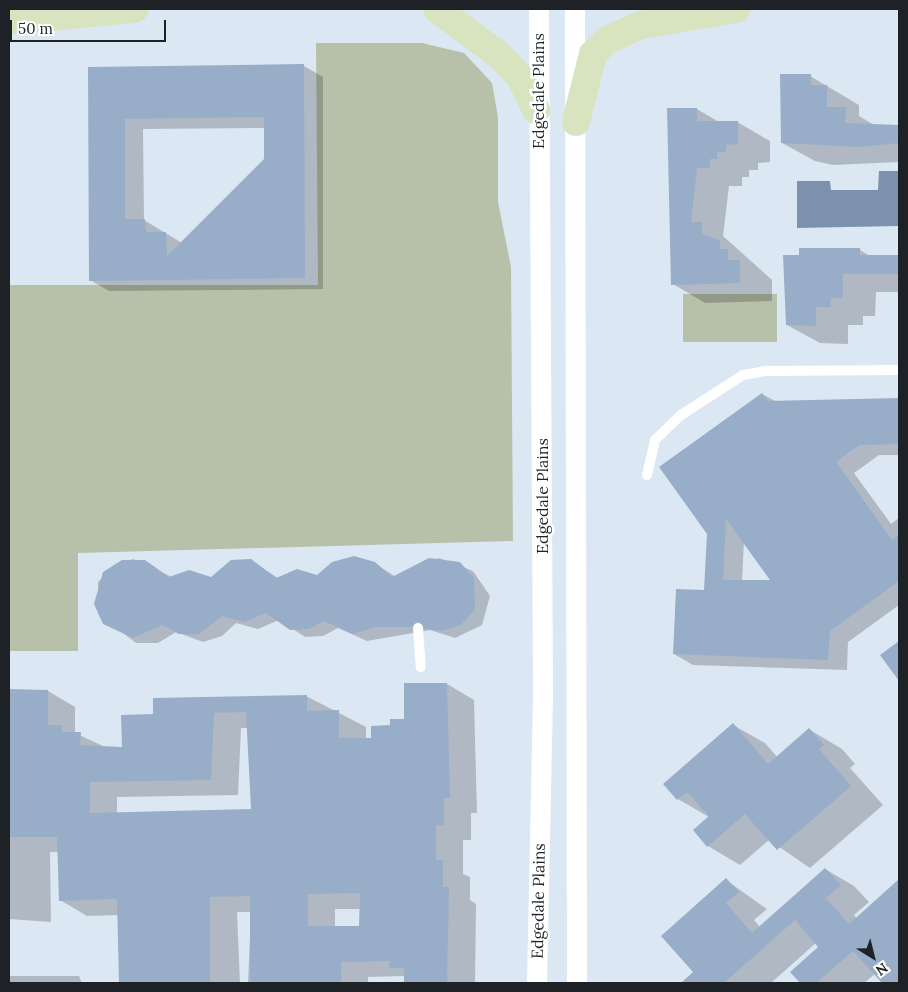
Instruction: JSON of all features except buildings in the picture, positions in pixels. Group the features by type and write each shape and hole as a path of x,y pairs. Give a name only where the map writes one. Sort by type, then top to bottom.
{"main road":[{"path":"9,21 134,9"},
{"path":"437,9 499,55 520,76 536,110"},
{"path":"576,122 593,54 608,40 641,25 737,9"}],"street":[{"name":"Edgedale Plains","path":"537,983 543,492 536,110 539,9"},
{"path":"575,9 577,983"}],"lane":[{"path":"648,475 655,440 681,415 744,375 766,371 899,370"},
{"path":"418,628 421,667"}],"green space":[{"path":"316,43 422,43 464,53 492,83 498,117 498,202 511,267 513,541 78,553 78,651 9,651 9,285 318,285"},
{"path":"683,294 777,294 777,342 683,342"}],"water":[{"path":"879,171 899,171 899,226 797,228 797,181 830,181 831,190 878,190"}]}
